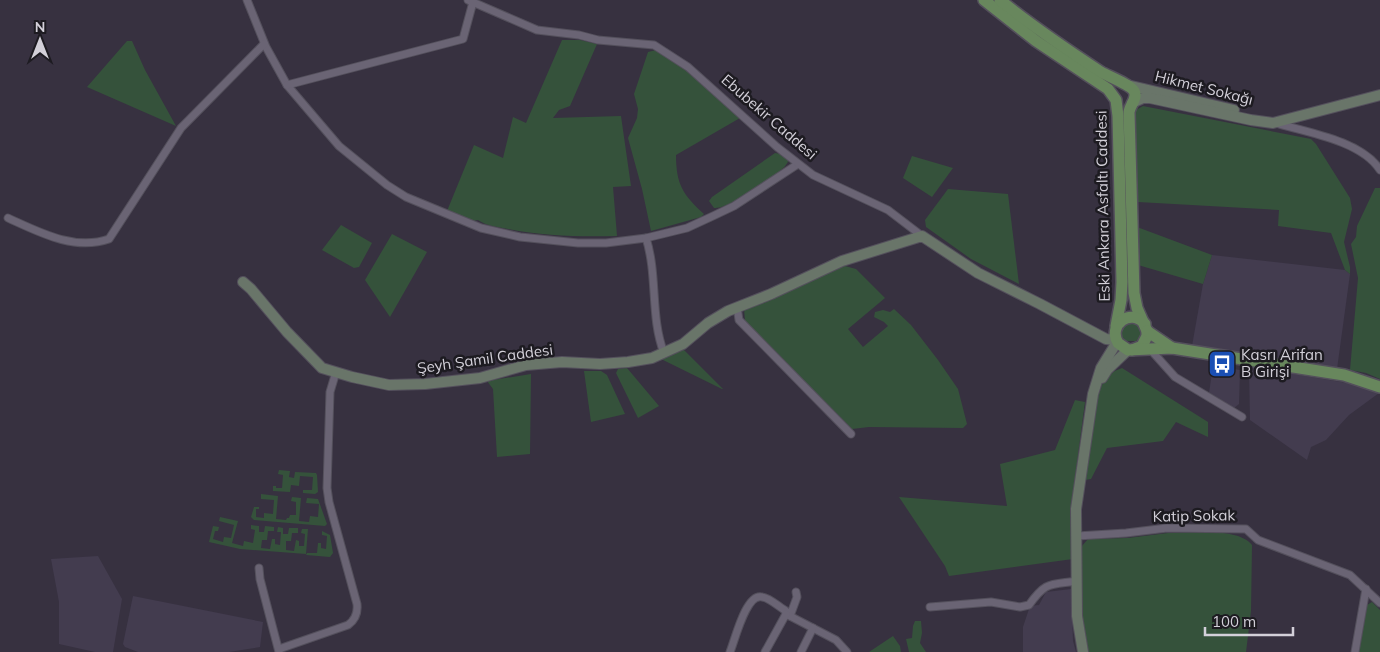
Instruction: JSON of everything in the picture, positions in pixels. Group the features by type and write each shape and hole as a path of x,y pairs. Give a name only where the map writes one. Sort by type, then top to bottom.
{"main road":[{"name":"Eski Ankara Asfaltı Caddesi","path":"984,0 1036,41 1108,89 1116,100 1119,134 1122,273 1121,300 1114,332 1116,341"},
{"path":"1000,0 1039,30 1108,76 1127,85 1134,91 1135,98 1132,103 1123,106 1116,100 1116,90 1120,86 1127,85"},
{"name":"Eski Ankara Asfaltı Caddesi","path":"1132,103 1130,112 1133,275 1137,308 1146,328"},
{"name":"Eski Ankara Asfaltı Caddesi","path":"1116,326 1128,317 1138,318 1146,328 1172,348"},
{"path":"1116,341 1121,346 1130,350 1142,346 1147,336 1146,328"},
{"name":"Eski Ankara Asfaltı Caddesi","path":"1130,350 1172,348 1344,376 1380,387"}],"street":[{"path":"247,0 264,44 287,84 339,146 387,185 406,197 481,228 529,238 578,243 606,243 646,238 687,228 734,206 798,164"},
{"path":"287,84 463,39 470,1"},
{"name":"Ebubekir Caddesi","path":"470,1 537,30 579,35 598,40 654,45 688,67 813,175 888,210 922,236 978,273 1106,339 1116,341"},
{"path":"8,218 57,239 85,244 109,239 182,128 264,44"},
{"name":"Hikmet Sokağı","path":"1127,85 1202,102 1345,143 1370,159 1380,170"},
{"path":"1273,123 1380,95"},
{"name":"Hikmet Sokağı","path":"1132,103 1143,98 1150,98 1273,123"},
{"name":"Şeyh Şamil Caddesi","path":"243,282 322,368 389,385 425,384 480,378 526,365 562,362 600,364 648,359 664,354 683,344 711,320 737,308 842,262 922,236"},
{"path":"646,238 654,292 658,338 664,354"},
{"path":"737,308 739,320 851,434"},
{"path":"1083,652 1078,626 1076,508 1094,394 1101,368 1116,341"},
{"path":"1149,348 1175,377 1242,417"},
{"path":"1094,394 1107,370 1130,350"},
{"path":"259,568 260,579 279,650 335,631 348,625 355,618 357,604 329,502 327,488 330,392 336,372"},
{"name":"Katip Sokak","path":"1077,536 1167,528 1246,529 1258,540 1350,575 1380,603"},
{"path":"930,607 991,602 1020,607 1029,605 1039,590 1050,585 1077,581"},
{"path":"1355,652 1366,589"},
{"path":"765,652 788,615 797,597 796,592"},
{"path":"730,652 749,604 755,597 764,597 786,611 788,615 836,640 847,652"},
{"path":"801,652 814,628"},
{"path":"836,652 841,645"}],"shaded area":[{"path":"1212,255 1345,270 1350,274 1337,369 1192,346 1203,284"},
{"path":"1213,366 1240,370 1239,404 1234,408 1209,393"},
{"path":"1253,367 1353,384 1379,393 1349,415 1326,440 1311,447 1307,460 1250,420 1249,369"},
{"path":"98,556 122,599 113,652 95,652 59,644 59,602 51,559"},
{"path":"1071,589 1073,641 1076,652 1023,652 1023,627 1030,606 1039,605 1046,592"},
{"path":"133,596 263,622 260,647 229,652 138,652 125,647 123,644"}],"green space":[{"path":"562,40 580,40 597,44 570,106 559,110 553,118 621,116 631,186 613,187 617,236 562,236 535,233 492,226 447,211 474,145 503,158 513,117 526,123"},
{"path":"127,41 132,41 145,70 176,126 87,87"},
{"path":"656,50 685,69 740,118 676,155 677,174 682,188 691,201 704,214 701,217 651,231 628,138 637,118 638,109 634,94 648,52"},
{"path":"1143,106 1311,139 1350,198 1352,209 1344,242 1350,274 1345,270 1331,233 1278,226 1279,210 1138,202 1135,117 1136,110"},
{"path":"775,153 782,154 789,160 777,174 760,187 739,199 714,208 709,201 712,197"},
{"path":"912,156 953,168 932,197 903,178"},
{"path":"1375,188 1380,188 1380,379 1366,373 1350,370 1358,278 1351,244 1356,237 1357,226"},
{"path":"948,189 1008,194 1019,284 971,259 926,227 925,220"},
{"path":"341,225 372,243 359,267 354,268 322,250"},
{"path":"1137,227 1212,255 1203,284 1138,265"},
{"path":"392,234 427,252 390,317 365,280"},
{"path":"845,266 856,269 885,298 848,329 863,347 888,326 874,317 875,312 883,310 890,312 894,309 911,325 958,389 967,424 963,428 869,427 852,429 745,321 744,309"},
{"path":"1137,322 1141,330 1140,337 1136,341 1125,341 1121,332 1124,323"},
{"path":"683,349 723,389 661,359"},
{"path":"627,368 659,406 638,418 616,373 618,369"},
{"path":"1122,368 1208,422 1208,437 1176,422 1163,441 1107,448 1091,479 1085,480 1096,402 1107,376"},
{"path":"584,371 601,371 607,375 625,414 591,422"},
{"path":"531,374 530,454 497,457 493,389 487,381"},
{"path":"1075,400 1085,402 1071,508 1073,559 949,576 945,566 899,497 1007,506 1000,464 1055,450"},
{"path":"279,470 290,471 289,477 294,478 295,472 316,473 318,492 315,494 303,493 303,490 312,490 313,477 300,476 299,486 291,485 290,492 273,491 273,486 282,488 283,475 278,474"},
{"path":"261,494 278,496 276,519 286,520 290,515 296,515 296,502 291,501 292,497 301,498 299,521 309,522 310,516 318,517 319,504 306,503 307,498 318,499 327,524 325,526 254,520 251,517 254,507 259,507 259,509 256,509 256,517 264,518 264,513 273,514 274,500 261,499"},
{"path":"220,517 238,521 232,543 243,546 244,541 253,543 255,530 251,529 251,525 259,526 259,532 264,532 265,526 274,527 274,531 268,531 267,540 262,540 261,548 270,549 272,539 275,539 275,544 280,545 281,532 277,532 278,527 283,528 283,534 288,534 289,528 298,528 298,533 292,533 291,541 286,541 286,550 294,551 296,540 299,541 299,546 304,546 305,534 301,533 302,529 308,529 306,554 240,549 209,542 213,526 219,527 218,531 215,531 213,539 223,542 224,537 231,538 234,525 219,521"},
{"path":"322,531 330,535 333,553 330,557 306,555 307,553 317,553 318,543 321,543 321,548 326,549 327,536 322,535"},
{"path":"1168,533 1225,533 1245,539 1252,545 1251,611 1246,652 1088,652 1082,616 1082,546 1088,539 1128,538"},
{"path":"1372,602 1380,610 1380,652 1359,652 1367,605"},
{"path":"915,621 921,621 922,633 920,643 926,652 909,652 906,639 912,638"},
{"path":"893,636 900,646 901,652 869,652"}],"place":[{"name":"Kasrı Arifan B Girişi","path":"1222,364"}]}
